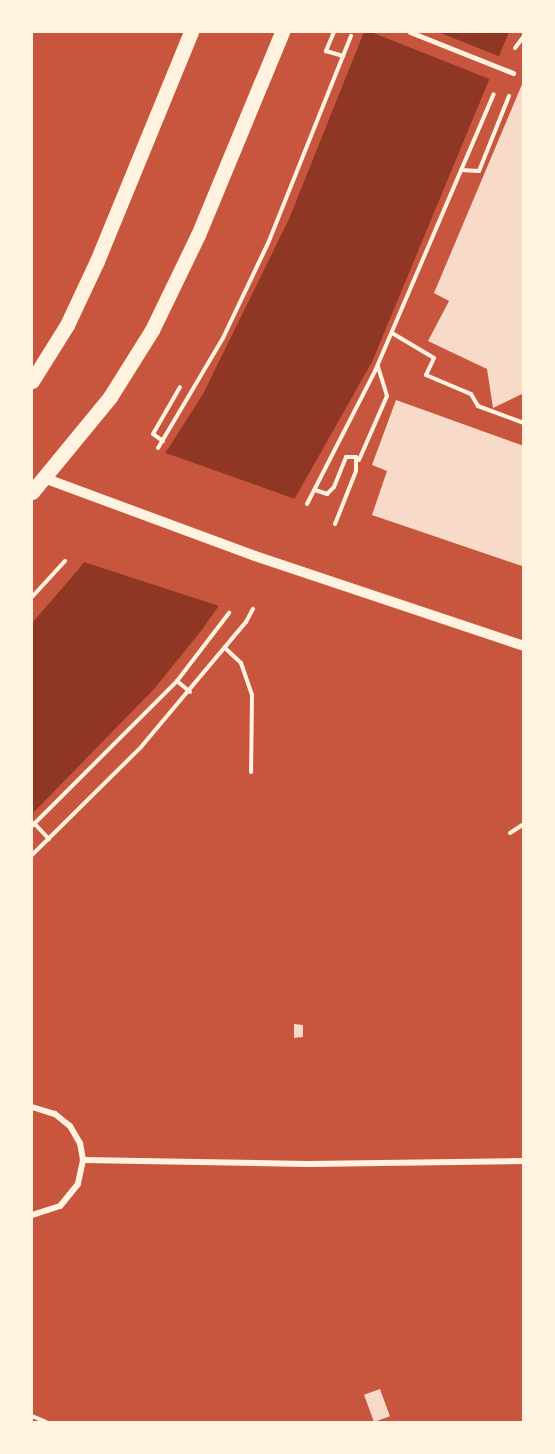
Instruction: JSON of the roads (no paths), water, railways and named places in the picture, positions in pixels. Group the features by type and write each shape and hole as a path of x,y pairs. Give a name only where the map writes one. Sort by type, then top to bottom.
{"main road":[{"path":"32,381 67,325 97,261 190,32"},
{"path":"32,492 110,397 152,330 193,246 282,32"}],"street":[{"path":"410,32 513,73"},
{"path":"44,478 255,556 524,646"},
{"path":"32,1107 55,1114 70,1126 80,1143 83,1160 78,1184 60,1206 32,1215"},
{"path":"83,1160 308,1164 524,1161"}]}
